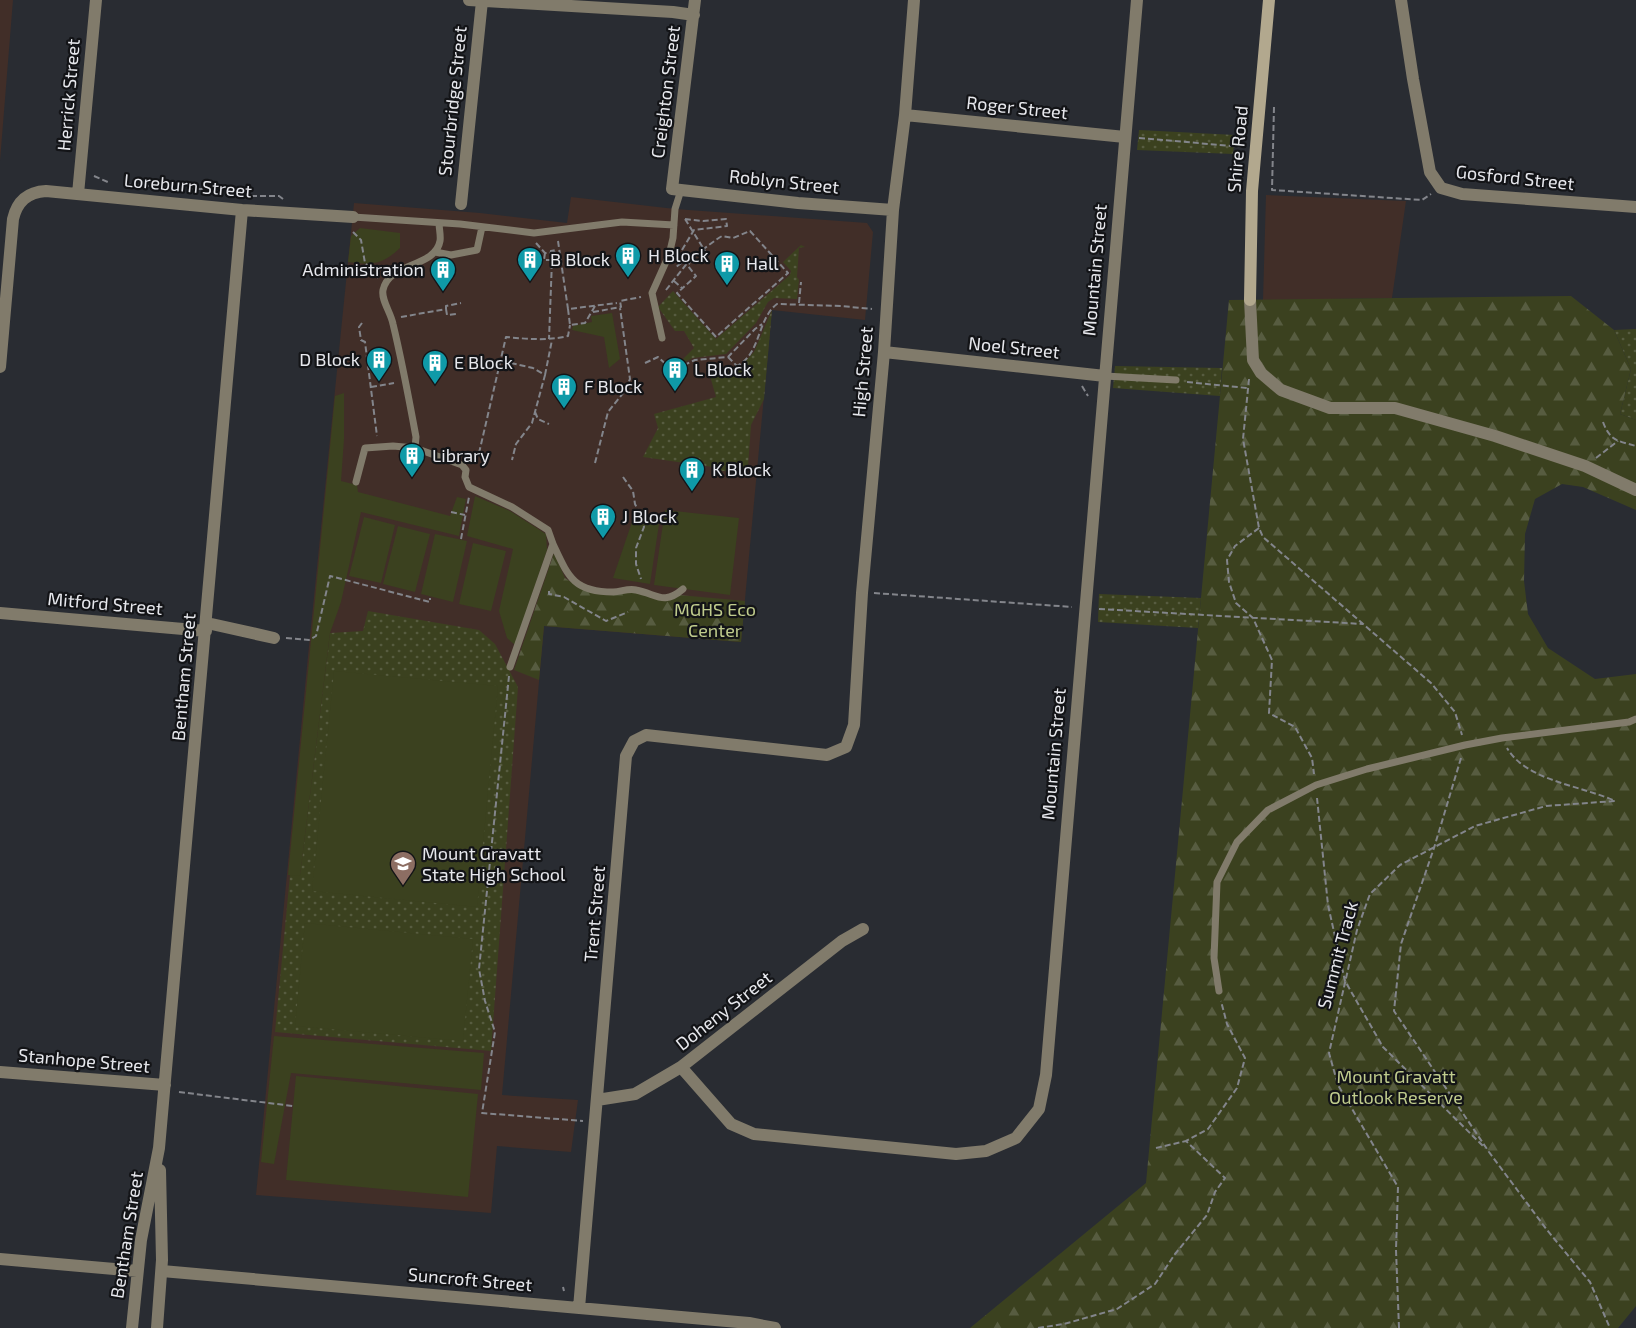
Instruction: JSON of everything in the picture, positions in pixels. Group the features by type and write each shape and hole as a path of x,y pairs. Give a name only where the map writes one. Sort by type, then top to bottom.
{"street":[{"name":"Herrick Street","path":"78,194 96,0"},
{"path":"469,0 694,15"},
{"name":"Creighton Street","path":"676,189 695,0"},
{"name":"High Street","path":"846,747 854,725 862,592 884,352 893,210 905,115 914,0"},
{"name":"Mountain Street","path":"681,1067 731,1124 754,1134 956,1154 986,1151 1016,1138 1038,1109 1046,1075 1137,0"},
{"name":"Shire Road","path":"1252,360 1250,300 1252,191 1269,0"},
{"name":"Gosford Street","path":"1401,0 1430,172 1441,188 1462,194 1636,207"},
{"name":"Stourbridge Street","path":"461,204 482,1"},
{"name":"Roger Street","path":"905,115 1125,136"},
{"name":"Roblyn Street","path":"676,189 798,203 893,210"},
{"name":"Loreburn Street","path":"2,318 13,219 23,199 42,191 242,210 353,217"},
{"name":"Bentham Street","path":"132,1328 141,1240 159,1148 207,627 242,210"},
{"path":"0,367 2,318"},
{"name":"Noel Street","path":"884,352 1105,376"},
{"path":"1252,360 1262,373 1281,390 1330,408 1395,408 1495,436 1586,466 1636,490"},
{"name":"Mitford Street","path":"0,613 207,627 274,638"},
{"name":"Trent Street","path":"579,1308 626,756 634,741 646,735 827,755 846,747"},
{"name":"Doheny Street","path":"597,1100 635,1094 681,1067 842,941 864,929"},
{"name":"Stanhope Street","path":"0,1072 165,1085"},
{"name":"Bentham Street","path":"157,1328 162,1271 159,1148"},
{"path":"0,1259 137,1271"},
{"name":"Suncroft Street","path":"162,1271 749,1323 775,1328"}],"lane":[{"path":"662,338 652,293 669,255 673,238 676,189"},
{"path":"353,217 534,233 622,222 674,225"},
{"path":"415,448 416,436 399,345 392,319 382,298 384,286 388,280 406,266 419,262 435,252 440,242 439,223"},
{"path":"435,252 451,255 477,250 482,227"},
{"name":"Noel Street","path":"1105,376 1176,380"},
{"path":"356,482 365,448 393,446 415,448 462,465 466,470 465,477 469,487 512,507 548,530 569,577 582,586 614,592 632,589 661,599 668,598 683,588"},
{"path":"510,667 553,544"},
{"path":"1219,991 1214,958 1217,882 1237,842 1268,810 1316,785 1367,769 1465,745 1629,722 1636,718"}],"path":[{"path":"1274,107 1272,190 1422,200 1441,188"},
{"path":"1125,136 1256,148"},
{"path":"94,176 110,183"},
{"path":"121,184 215,189 217,193 228,194"},
{"path":"249,196 279,196 281,199 292,200"},
{"path":"694,230 727,226 726,219 704,222 685,219 694,230 704,250"},
{"path":"681,251 694,230"},
{"path":"595,463 608,412 628,387 630,379 620,301 645,296 659,299 691,259 722,236 733,238 750,231 788,273 727,324 716,337 677,293 696,276 688,266 691,259"},
{"path":"353,232 361,240 365,263 384,286"},
{"path":"480,453 506,337 536,340 568,336 570,325 568,309 554,251 556,232"},
{"path":"512,460 516,444 532,423 545,375 551,339 552,260 544,261 545,253 535,242 534,233"},
{"path":"733,238 738,244"},
{"path":"545,253 554,251"},
{"path":"677,260 672,270 683,260 689,257 691,259"},
{"path":"674,281 682,288"},
{"path":"799,304 801,282"},
{"path":"392,319 446,309 446,306 461,303"},
{"path":"568,309 617,303"},
{"path":"709,373 736,366 750,352 762,324 775,305 799,304 875,309"},
{"path":"570,325 585,323 595,306"},
{"path":"592,312 620,308"},
{"path":"446,309 447,315 456,314"},
{"path":"362,323 359,327 361,340 365,342 378,438"},
{"path":"645,363 658,357 670,368 678,368 695,360 728,357 762,324"},
{"path":"728,357 736,366"},
{"path":"1252,360 1243,439 1259,528 1263,537 1431,683 1455,712 1465,745 1434,848 1401,944 1394,1011 1489,1152 1546,1230 1590,1282 1610,1328"},
{"path":"502,361 533,368 545,375"},
{"path":"1176,380 1248,388"},
{"path":"1081,381 1079,384 1088,396"},
{"path":"371,387 395,383"},
{"path":"535,412 538,419 549,424"},
{"path":"1604,422 1608,434 1618,441 1636,446"},
{"path":"1586,466 1618,441"},
{"path":"623,477 633,491 638,514 643,521 644,527 636,548 636,564 646,593"},
{"path":"461,539 469,496"},
{"path":"451,512 465,514"},
{"path":"1259,528 1235,546 1227,560 1229,582 1236,603 1253,618 1272,660 1269,713 1295,727 1312,758 1328,905 1345,981 1383,1047 1489,1152"},
{"path":"274,638 309,640 316,636 330,576 430,602 430,598"},
{"path":"862,592 1363,624"},
{"path":"557,596 564,597 606,621 628,612"},
{"path":"510,667 479,969 485,1001 495,1032 488,1087 482,1113 595,1122"},
{"name":"Summit Track","path":"1399,1328 1396,1250 1398,1187 1338,1085 1329,1053 1357,930 1370,894 1400,865 1475,826 1546,806 1615,801 1597,792 1564,784 1520,763 1509,752 1502,738"},
{"path":"1156,1148 1186,1141 1208,1129 1238,1088 1245,1058 1227,1024 1219,991"},
{"path":"179,1092 293,1106"},
{"path":"1038,1328 1064,1324 1117,1308 1155,1284 1175,1254 1207,1215 1215,1192 1225,1178 1186,1141"}],"shaded area":[{"path":"0,0 13,0 0,161"},
{"path":"1266,195 1406,201 1392,298 1263,300"},
{"name":"Mount Gravatt State High School","path":"571,197 675,209 867,223 873,232 865,320 772,310 741,642 544,626 502,1095 578,1100 571,1152 497,1146 491,1213 256,1195 354,203 480,213 567,223"}],"green space":[{"path":"1139,130 1235,135 1233,154 1137,150"},
{"path":"360,228 400,233 400,248 388,258 376,263 348,262 351,236"},
{"path":"801,245 805,247 799,248 797,299 774,298 768,302 756,323 726,354 693,358 676,366 694,348 684,331 675,331 658,307 673,291 716,339 790,275 791,271 783,262"},
{"name":"Mount Gravatt Outlook Reserve","path":"1571,296 1614,330 1631,369 1620,414 1636,420 1636,510 1583,487 1562,484 1535,499 1525,534 1524,581 1528,614 1548,648 1595,679 1636,674 1636,1306 1618,1328 970,1328 1146,1183 1229,300"},
{"path":"772,310 764,399 751,425 746,473 713,470 713,467 643,457 658,428 654,414 716,397 710,376 738,369 754,352"},
{"path":"612,313 620,359 609,368 604,337 572,330 573,326 592,322 591,316"},
{"path":"1636,329 1636,420 1620,414 1631,369 1614,330"},
{"path":"1115,366 1222,368 1220,396 1113,388"},
{"path":"344,393 341,481 357,485 358,492 450,516 457,497 466,499 459,536 361,512 341,602 330,633 300,876 288,875 335,396"},
{"path":"475,496 510,511 546,534 547,550 515,645 507,638 499,611 513,549 467,536"},
{"path":"665,510 739,518 730,595 654,585"},
{"path":"364,517 395,525 381,583 349,576"},
{"path":"632,522 659,524 650,584 613,578"},
{"path":"398,526 430,534 415,592 383,584"},
{"path":"435,534 467,541 453,602 421,594"},
{"path":"473,543 506,551 491,611 459,604"},
{"name":"MGHS Eco Center","path":"554,553 565,578 580,588 632,591 644,595 679,595 745,601 741,642 544,626 539,680 514,670"},
{"path":"1099,594 1201,598 1198,628 1098,622"},
{"path":"368,611 479,630 495,644 518,687 491,1051 275,1032 290,875 300,875 330,633 363,631"},
{"path":"334,671 498,686 477,907 312,891"},
{"path":"305,923 473,939 463,1041 295,1026"},
{"path":"274,1036 484,1053 481,1090 291,1073 274,1164 261,1162"},
{"path":"296,1076 478,1094 468,1197 286,1180"}],"place":[{"name":"H Block","path":"628,279"},
{"name":"B Block","path":"530,283"},
{"name":"Hall","path":"727,287"},
{"name":"Administration","path":"443,293"},
{"name":"D Block","path":"379,383"},
{"name":"E Block","path":"435,386"},
{"name":"L Block","path":"675,393"},
{"name":"F Block","path":"564,410"},
{"name":"Library","path":"412,479"},
{"name":"K Block","path":"692,493"},
{"name":"J Block","path":"603,540"},
{"name":"Mount Gravatt State High School","path":"403,887"}]}
